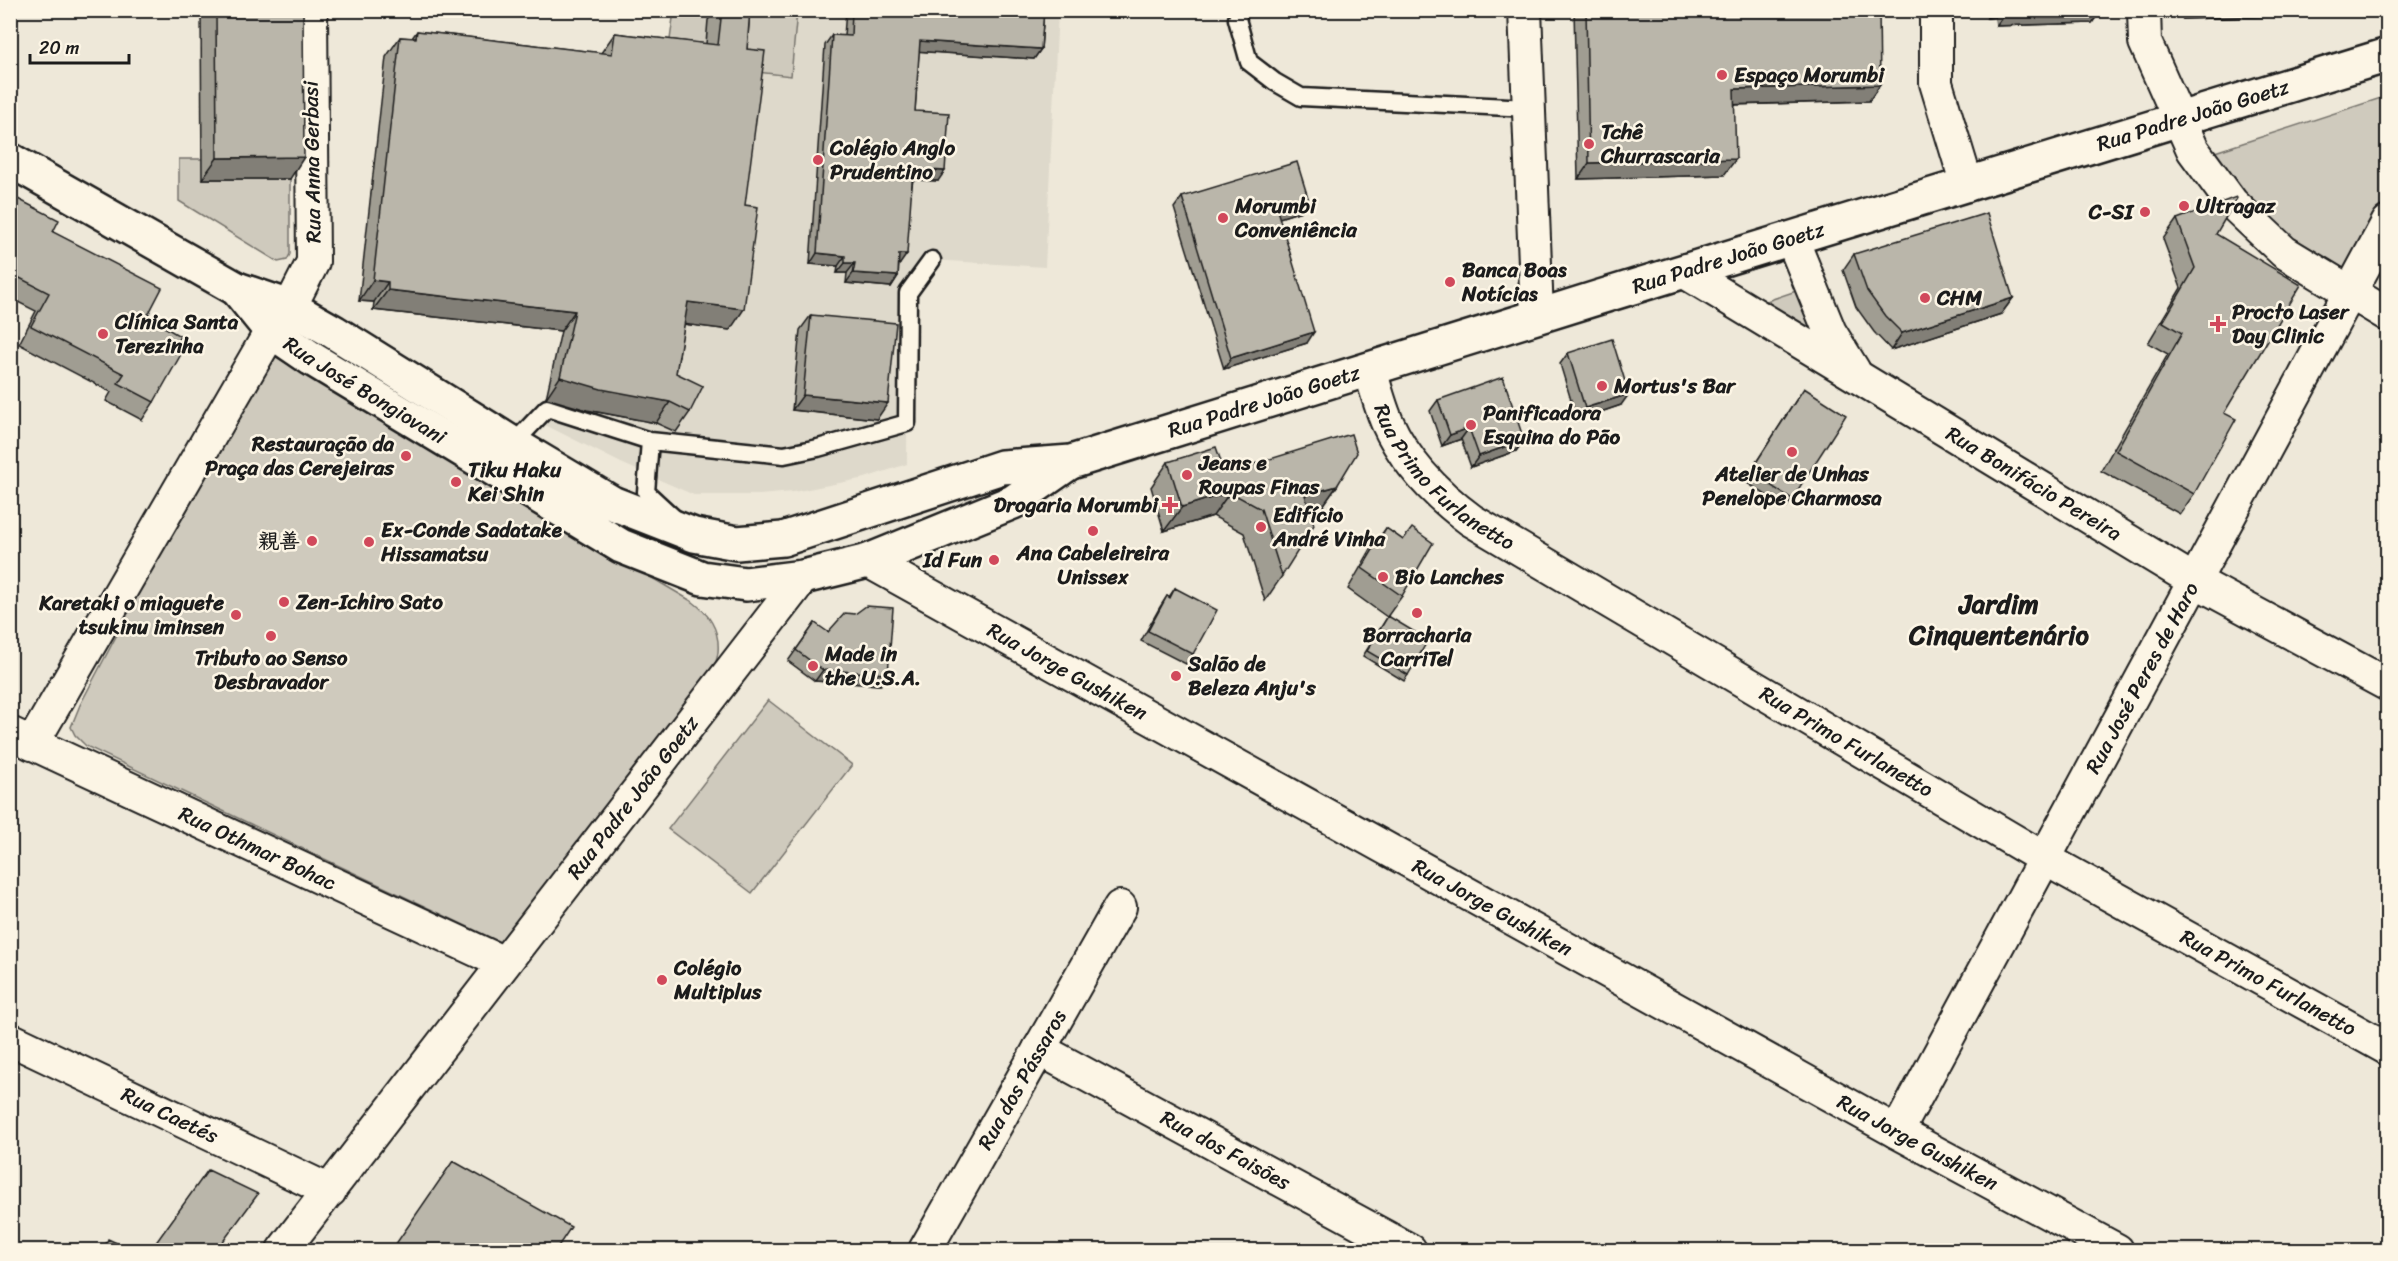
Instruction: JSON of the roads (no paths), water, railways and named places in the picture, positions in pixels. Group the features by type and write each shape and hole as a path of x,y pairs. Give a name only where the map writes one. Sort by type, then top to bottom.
{"street":[{"name":"Rua Anna Gerbasi","path":"21,738 313,262 310,10"},
{"path":"1525,10 1538,315"},
{"path":"1936,10 1936,83 1967,185"},
{"path":"2144,10 2145,42 2193,150 2232,204 2284,252 2348,293 2388,315"},
{"name":"Rua Padre João Goetz","path":"694,536 737,543 783,539 1002,467 1071,462 1538,315 1685,272 2388,55"},
{"name":"Rua José Bongiovani","path":"10,160 237,289 280,319 312,359 621,546 702,578 746,584 803,578"},
{"name":"Rua José Peres de Haro","path":"1897,1132 2388,222"},
{"path":"1792,239 1830,332 1858,376"},
{"name":"Rua Bonifácio Pereira","path":"1685,272 2193,580 2388,685"},
{"name":"Rua José Bongiovani","path":"280,319 334,332 612,503 694,536"},
{"name":"Rua Primo Furlanetto","path":"1370,369 1387,423 1407,456 1442,498 1461,513 2045,859 2388,1050"},
{"name":"Rua Padre João Goetz","path":"283,1251 803,578 868,561 1013,502 1071,462"},
{"name":"Rua Jorge Gushiken","path":"868,561 1897,1132 2117,1251"},
{"name":"Rua Othmar Bohac","path":"21,738 504,963"},
{"name":"Rua dos Pássaros","path":"925,1251 1120,907"},
{"name":"Rua Caetés","path":"10,1039 330,1191"},
{"name":"Rua dos Faisões","path":"1039,1049 1410,1251"}],"lane":[{"path":"1240,10 1236,19 1249,62 1275,82 1301,96 1529,108"},
{"path":"513,444 547,408 650,441 783,455 818,448 907,423 908,292 932,260"},
{"path":"650,441 646,492 694,536"}],"place":[{"name":"Espaço Morumbi","path":"1722,75"},
{"name":"Tchê Churrascaria","path":"1589,144"},
{"name":"Colégio Anglo Prudentino","path":"818,160"},
{"name":"Ultragaz","path":"2184,206"},
{"name":"C-SI","path":"2145,212"},
{"name":"Morumbi Conveniência","path":"1223,218"},
{"name":"Banca Boas Notícias","path":"1450,282"},
{"name":"CHM","path":"1925,298"},
{"name":"Procto Laser Day Clinic","path":"2218,324"},
{"name":"Clínica Santa Terezinha","path":"103,334"},
{"name":"Mortus's Bar","path":"1602,386"},
{"name":"Panificadora Esquina do Pão","path":"1471,425"},
{"name":"Atelier de Unhas Penelope Charmosa","path":"1792,452"},
{"name":"Restauração da Praça das Cerejeiras","path":"406,456"},
{"name":"Jeans e Roupas Finas","path":"1187,475"},
{"name":"Tiku Haku Kei Shin","path":"456,482"},
{"name":"Drogaria Morumbi","path":"1170,505"},
{"name":"Edifício André Vinha","path":"1261,527"},
{"name":"Ana Cabeleireira Unissex","path":"1093,531"},
{"name":"親善","path":"312,541"},
{"name":"Ex-Conde Sadatake Hissamatsu","path":"369,542"},
{"name":"Id Fun","path":"994,560"},
{"name":"Bio Lanches","path":"1383,577"},
{"name":"Zen-Ichiro Sato","path":"284,602"},
{"name":"Borracharia CarriTel","path":"1417,613"},
{"name":"Karetaki o miaguete tsukinu iminsen","path":"236,615"},
{"name":"Tributo ao Senso Desbravador","path":"271,636"},
{"name":"Made in the U.S.A.","path":"813,666"},
{"name":"Salão de Beleza Anju's","path":"1176,676"},
{"name":"Colégio Multiplus","path":"662,980"}],"district":[{"name":"Jardim Cinquentenário","path":"1999,620"}]}
